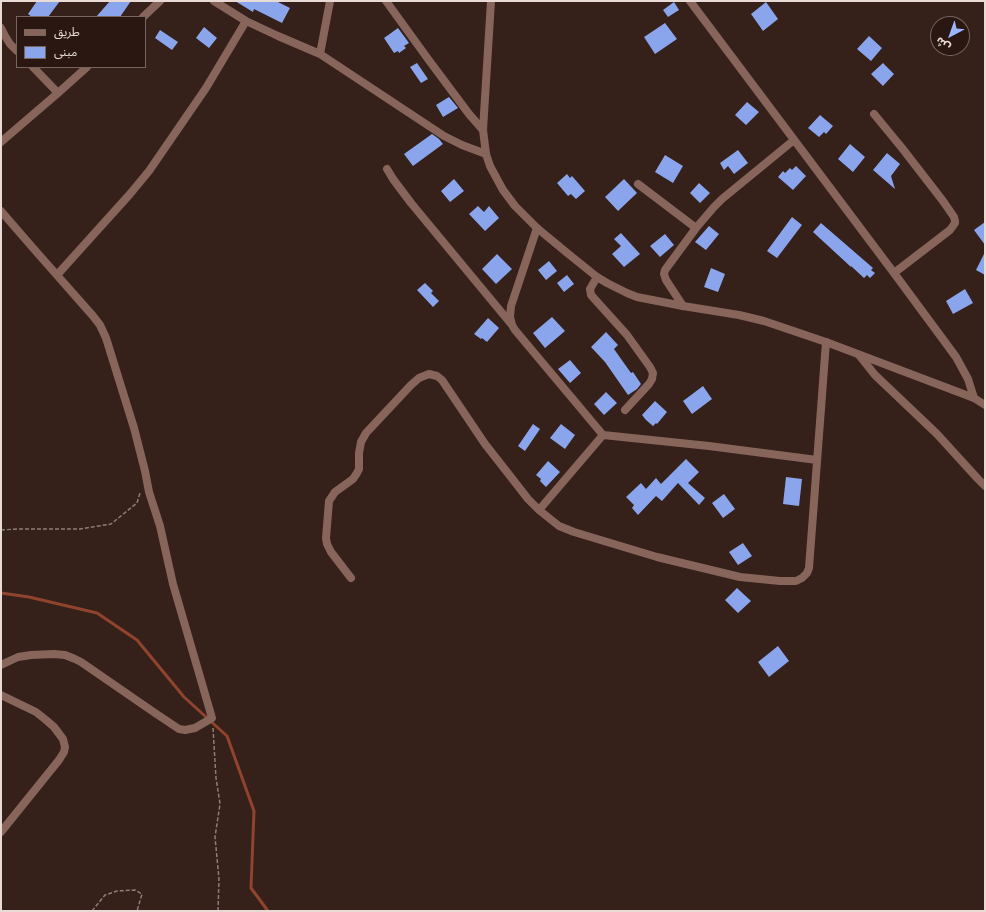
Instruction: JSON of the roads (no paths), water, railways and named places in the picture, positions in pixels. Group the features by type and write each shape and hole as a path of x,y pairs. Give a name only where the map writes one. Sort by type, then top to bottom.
{"street":[{"path":"143,16 160,1"},
{"path":"214,1 246,20 320,54 435,130 462,145 486,154"},
{"path":"320,54 330,1"},
{"path":"386,1 432,65 483,130"},
{"path":"490,1 483,130 486,154 490,166 503,190 515,206 537,228 597,277 612,286 637,297 739,315 764,321 826,342 974,398 985,405"},
{"path":"690,1 956,357 968,379 974,398"},
{"path":"57,275 142,181 206,88 246,20"},
{"path":"1,28 10,44 16,50"},
{"path":"34,68 58,93"},
{"path":"1,142 86,68"},
{"path":"874,114 943,201 954,217 955,221 955,224 950,230 894,273"},
{"path":"683,306 666,280 664,272 668,265 696,228 722,199 794,140"},
{"path":"387,169 411,203 515,330 604,435 709,446 817,460"},
{"path":"638,184 696,228"},
{"path":"1,211 93,316 100,325 106,338 134,428 149,492 160,526 173,584 212,718 195,728 185,730 180,729 155,714 75,658 65,655 54,654 18,657 1,665"},
{"path":"512,325 510,317 511,306 537,228"},
{"path":"597,277 590,289 591,295 627,335 653,373 649,384 625,410"},
{"path":"351,578 331,552 327,544 326,538 330,497 353,479 357,473 359,469 361,442 366,433 411,385 419,378 429,374 442,380 485,444 524,493 539,510 559,526 567,530 657,557 740,577 796,581 807,573 809,568 826,342"},
{"path":"859,355 875,375 937,434 985,486"},
{"path":"539,510 604,435"},
{"path":"1,695 36,712 46,720 54,727 63,739 66,747 59,760 1,832"}],"waterway":[{"path":"1,593 29,597 97,613 137,640 184,697 227,736 254,811 251,888 268,911"}]}
